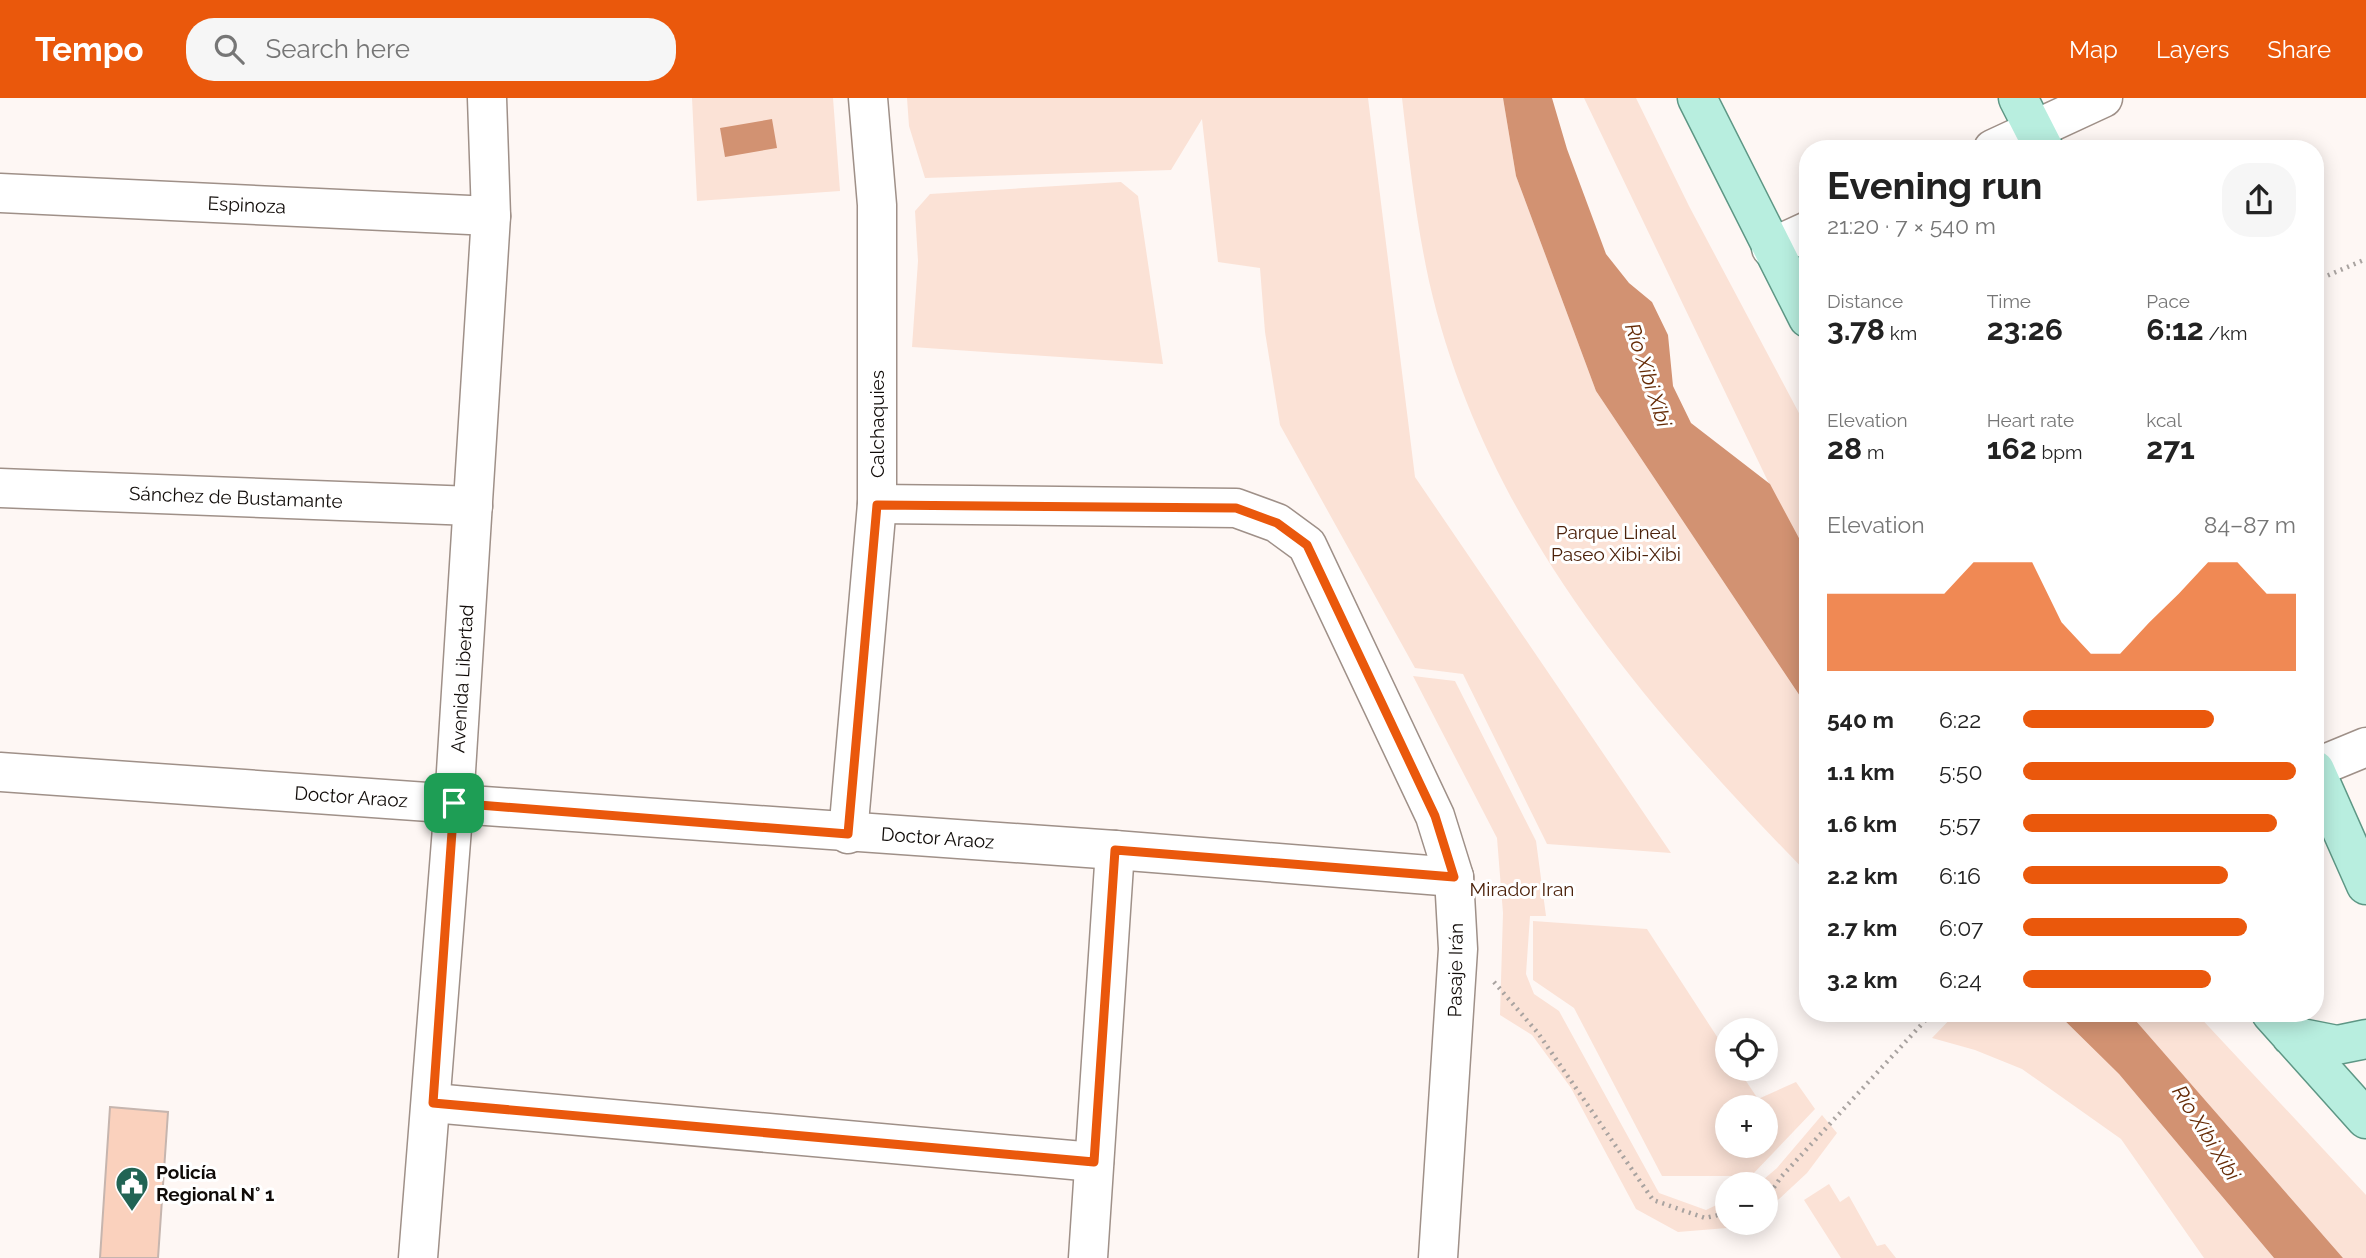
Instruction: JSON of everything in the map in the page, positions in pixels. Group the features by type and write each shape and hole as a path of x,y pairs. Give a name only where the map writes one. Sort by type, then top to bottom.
{"main road":[{"path":"1697,98 1799,301"},
{"path":"2324,789 2366,885"},
{"path":"2281,1025 2337,1045 2366,1039"},
{"path":"2281,1025 2366,1119"}],"street":[{"name":"Avenida Libertad","path":"418,1258 433,1103 491,216 487,98"},
{"name":"Calchaquies","path":"848,834 877,505 877,205 868,98"},
{"path":"2008,140 2032,125 2103,98"},
{"name":"Espinoza","path":"0,193 491,216"},
{"path":"1771,248 1799,235"},
{"name":"Sánchez de Bustamante","path":"0,488 473,506"},
{"name":"Pasaje Irán","path":"877,505 1236,508 1277,523 1307,545 1435,816 1454,877 1458,949 1438,1258"},
{"path":"2324,765 2366,747"},
{"name":"Doctor Araoz","path":"0,772 454,803 848,834 1115,850 1454,877"},
{"path":"1088,1258 1115,850"},
{"path":"433,1103 1094,1162"}],"path":[{"path":"2324,277 2366,259"},
{"path":"1458,949 1480,955 1488,975 1538,1033 1653,1200 1705,1218 1715,1216"},
{"path":"1778,1181 1924,1022"}],"green space":[{"path":"692,98 833,98 840,191 697,201"},
{"path":"907,98 1368,98 1415,477 1671,853 1547,844 1463,674 1415,668 1280,425 1265,332 1260,268 1218,262 1202,119 1171,170 925,178 909,126"},
{"name":"Parque Lineal Paseo Xibi-Xibi","path":"1402,98 1503,98 1516,176 1596,391 1799,695 1799,865 1686,743 1629,674 1576,603 1529,529 1488,451 1454,369 1429,281 1410,167"},
{"path":"1584,98 1636,98 1689,206 1799,413 1799,540 1786,519"},
{"path":"1121,182 1138,196 1163,364 912,347 918,261 915,211 930,194"},
{"name":"Mirador Iran","path":"1413,676 1455,681 1536,841 1546,916 1530,916 1526,974 1534,994 1559,1011 1659,1193 1706,1210 1715,1206 1715,1229 1678,1232 1636,1209 1571,1088 1532,1035 1500,1015 1503,913 1497,838"},
{"path":"1533,921 1647,929 1715,1034 1715,1081 1746,1081 1755,1095 1715,1095 1715,1158 1768,1158 1755,1172 1715,1172 1715,1176 1662,1176 1574,1008 1533,980"},
{"path":"1947,1022 2066,1022 2119,1074 2274,1258 2204,1258 2121,1139 2022,1069 1975,1050 1932,1038"},
{"path":"2137,1022 2204,1022 2366,1195 2366,1258 2343,1258"},
{"path":"1796,1082 1815,1109 1778,1148 1778,1095 1767,1095"},
{"path":"1822,1115 1837,1133 1807,1173 1778,1200 1778,1172 1772,1172"},
{"path":"1829,1184 1840,1202 1849,1196 1877,1246 1885,1244 1896,1258 1841,1258 1804,1200"}],"water":[{"name":"Río Xibi Xibi","path":"1503,98 1552,98 1567,149 1606,254 1629,283 1652,302 1668,335 1673,386 1691,423 1770,484 1799,538 1799,695 1596,391 1516,176"},
{"path":"772,119 777,148 725,157 720,128"},
{"name":"Río Xibi Xibi","path":"2066,1022 2137,1022 2343,1258 2274,1258 2119,1074"}],"building":[{"name":"Policía Regional N° 1","path":"110,1107 168,1112 158,1258 100,1258"}],"place":[{"name":"Policía Regional N° 1","path":"132,1213"}],"route":[{"path":"877,505 1236,508 1277,523 1307,545 1435,816 1454,877 1115,850 1094,1162 433,1103 454,803 848,834 877,505"}]}
